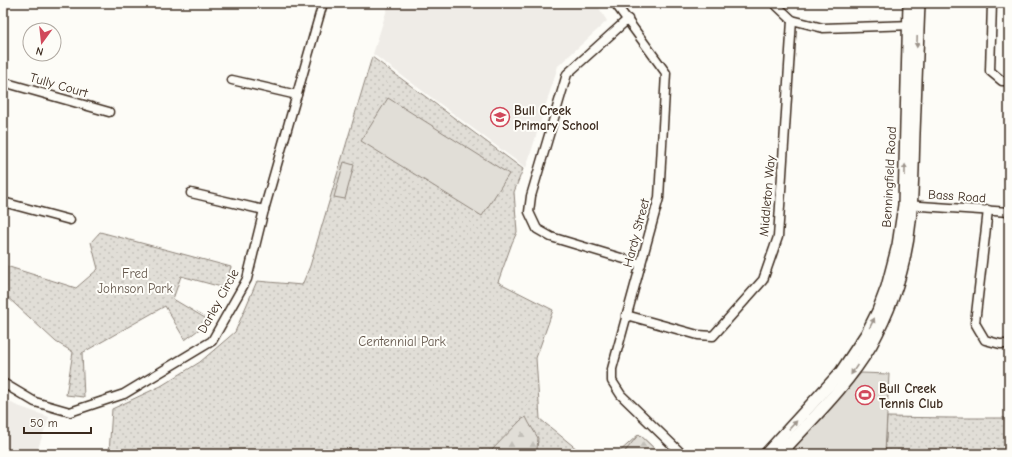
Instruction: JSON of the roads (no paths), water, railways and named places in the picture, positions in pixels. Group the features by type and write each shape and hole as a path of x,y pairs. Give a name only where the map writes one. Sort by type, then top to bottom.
{"main road":[{"name":"Benningfield Road","path":"780,454 855,370 875,337 891,301 900,273 908,238 913,26 909,3"},
{"name":"Benningfield Road","path":"913,26 919,3"},
{"name":"Benningfield Road","path":"766,454 841,372 867,332 883,299 892,271 908,205"}],"street":[{"name":"Darley Circle","path":"3,382 35,402 70,412 124,394 212,341 247,279 264,210 323,3"},
{"name":"Hardy Street","path":"615,3 666,73 659,198 612,369 612,381 621,395 682,454"},
{"path":"774,3 792,20 823,28 913,26"},
{"path":"992,3 990,71 1002,81 1009,81"},
{"path":"628,20 566,74 531,196 529,212 537,229 551,238 641,264"},
{"name":"Middleton Way","path":"626,315 698,335 713,336 763,280 778,237 792,20"},
{"path":"232,80 297,95"},
{"name":"Tully Court","path":"3,82 109,112"},
{"path":"191,192 264,210"},
{"path":"3,202 70,220"},
{"name":"Bass Road","path":"908,205 1009,212"},
{"path":"988,210 975,323 985,340 1000,344 1009,344"}],"place":[{"name":"Bull Creek Primary School","path":"500,117"},
{"name":"Bull Creek Tennis Club","path":"865,395"}],"park label":[{"name":"Fred Johnson Park","path":"135,280"},
{"name":"Centennial Park","path":"402,341"}]}
